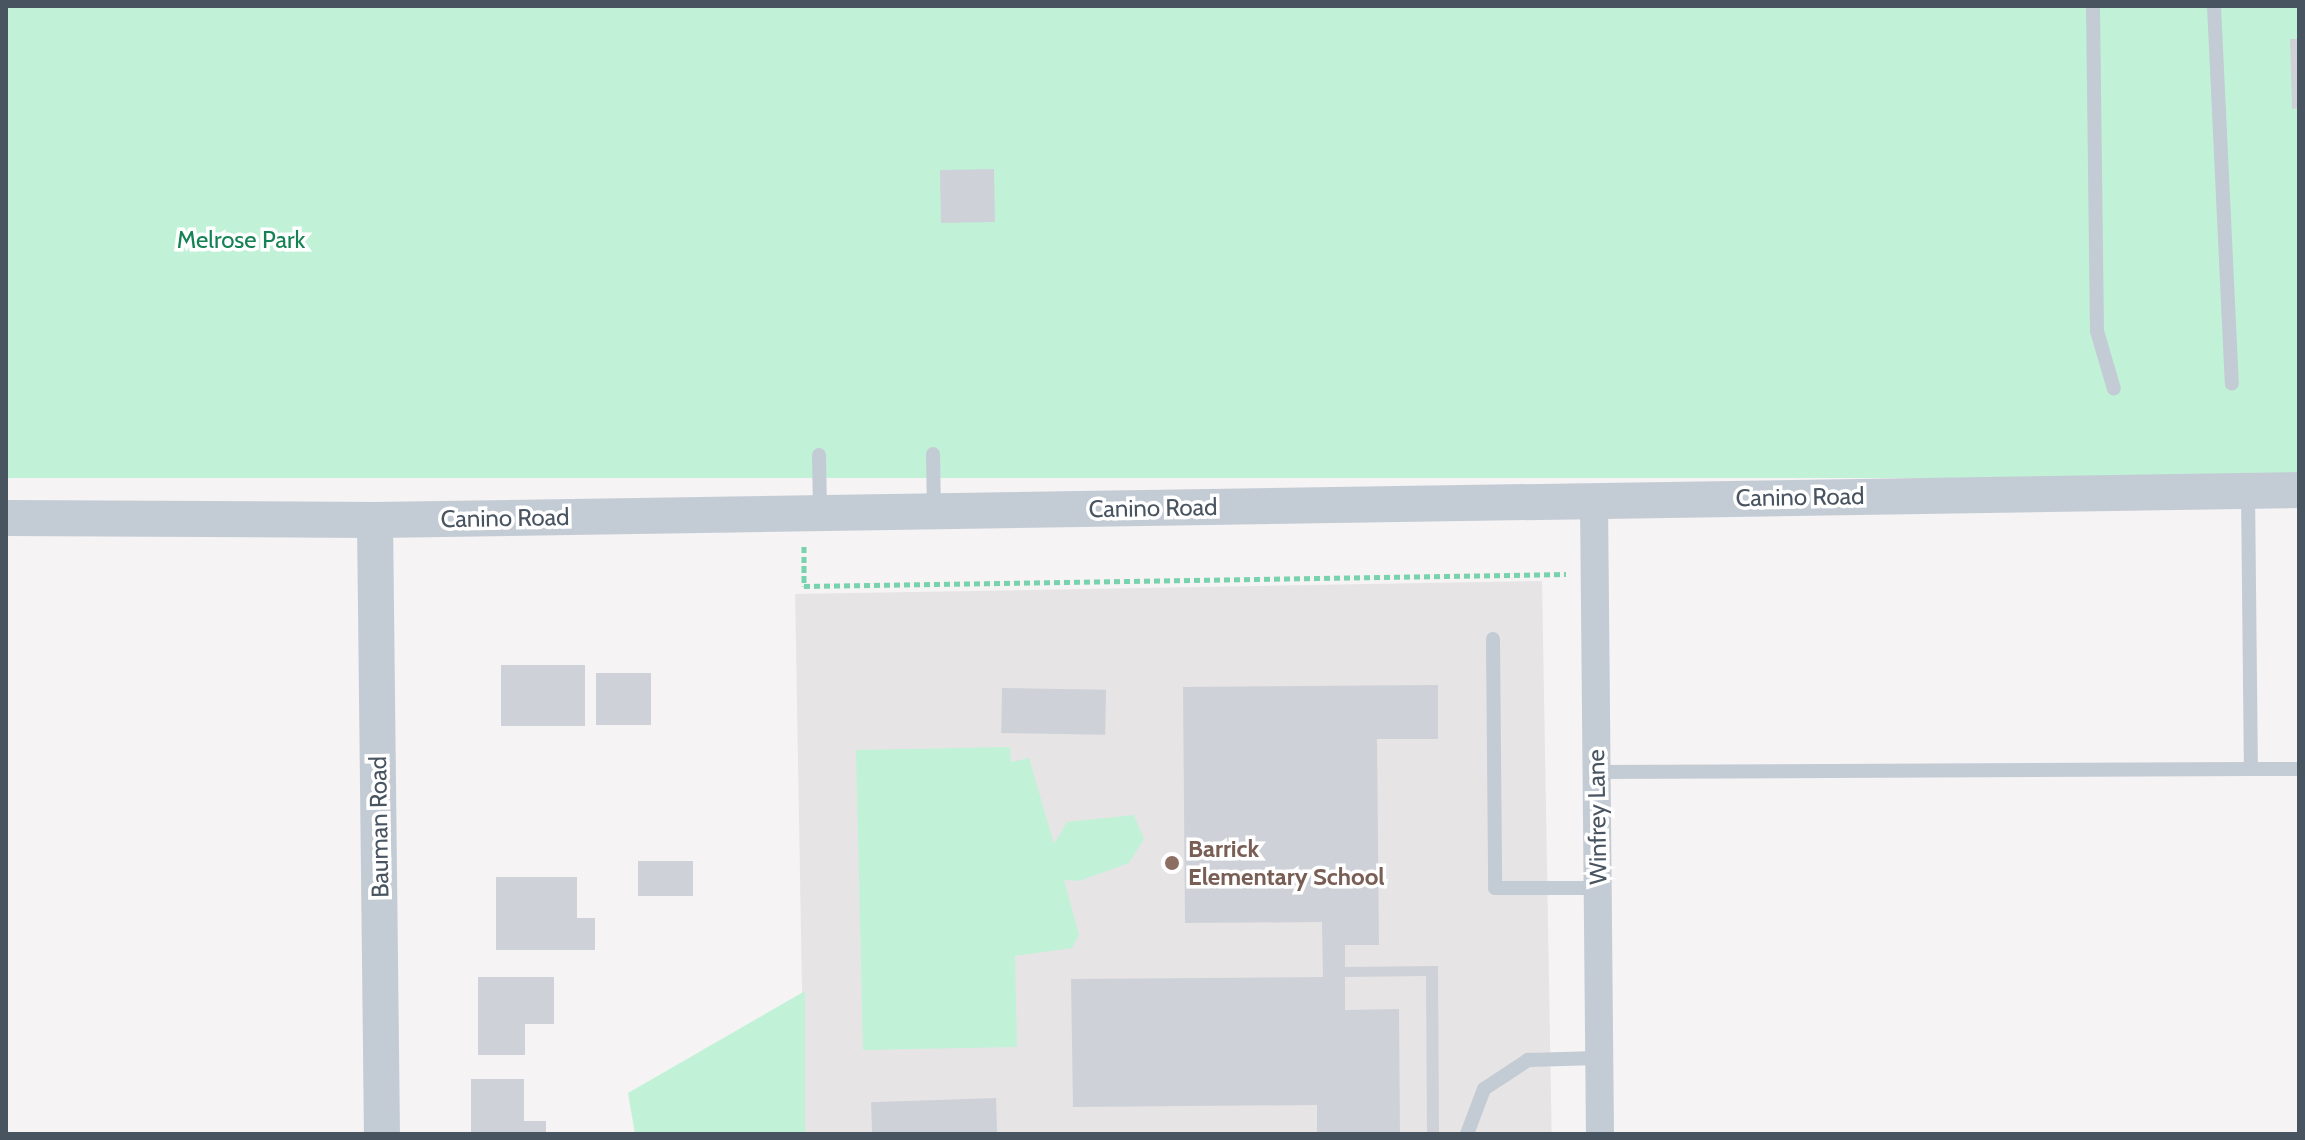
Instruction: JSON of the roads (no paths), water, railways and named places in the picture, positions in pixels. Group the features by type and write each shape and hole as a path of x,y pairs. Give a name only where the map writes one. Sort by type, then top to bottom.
{"street":[{"name":"Canino Road","path":"6,518 812,526 934,512 2299,490"},
{"name":"Winfrey Lane","path":"1594,500 1600,1134"},
{"name":"Bauman Road","path":"375,520 382,1134"}],"lane":[{"path":"2093,6 2097,331 2114,389"},
{"path":"2214,6 2232,384"},
{"path":"933,454 934,512"},
{"path":"812,526 819,455"},
{"path":"2248,491 2251,769"},
{"path":"1493,639 1495,888 1598,888"},
{"path":"1596,772 2299,769"},
{"path":"1467,1134 1484,1089 1528,1060 1598,1058"}],"place":[{"name":"Barrick Elementary School","path":"1172,863"}],"park label":[{"name":"Melrose Park","path":"241,240"}]}
